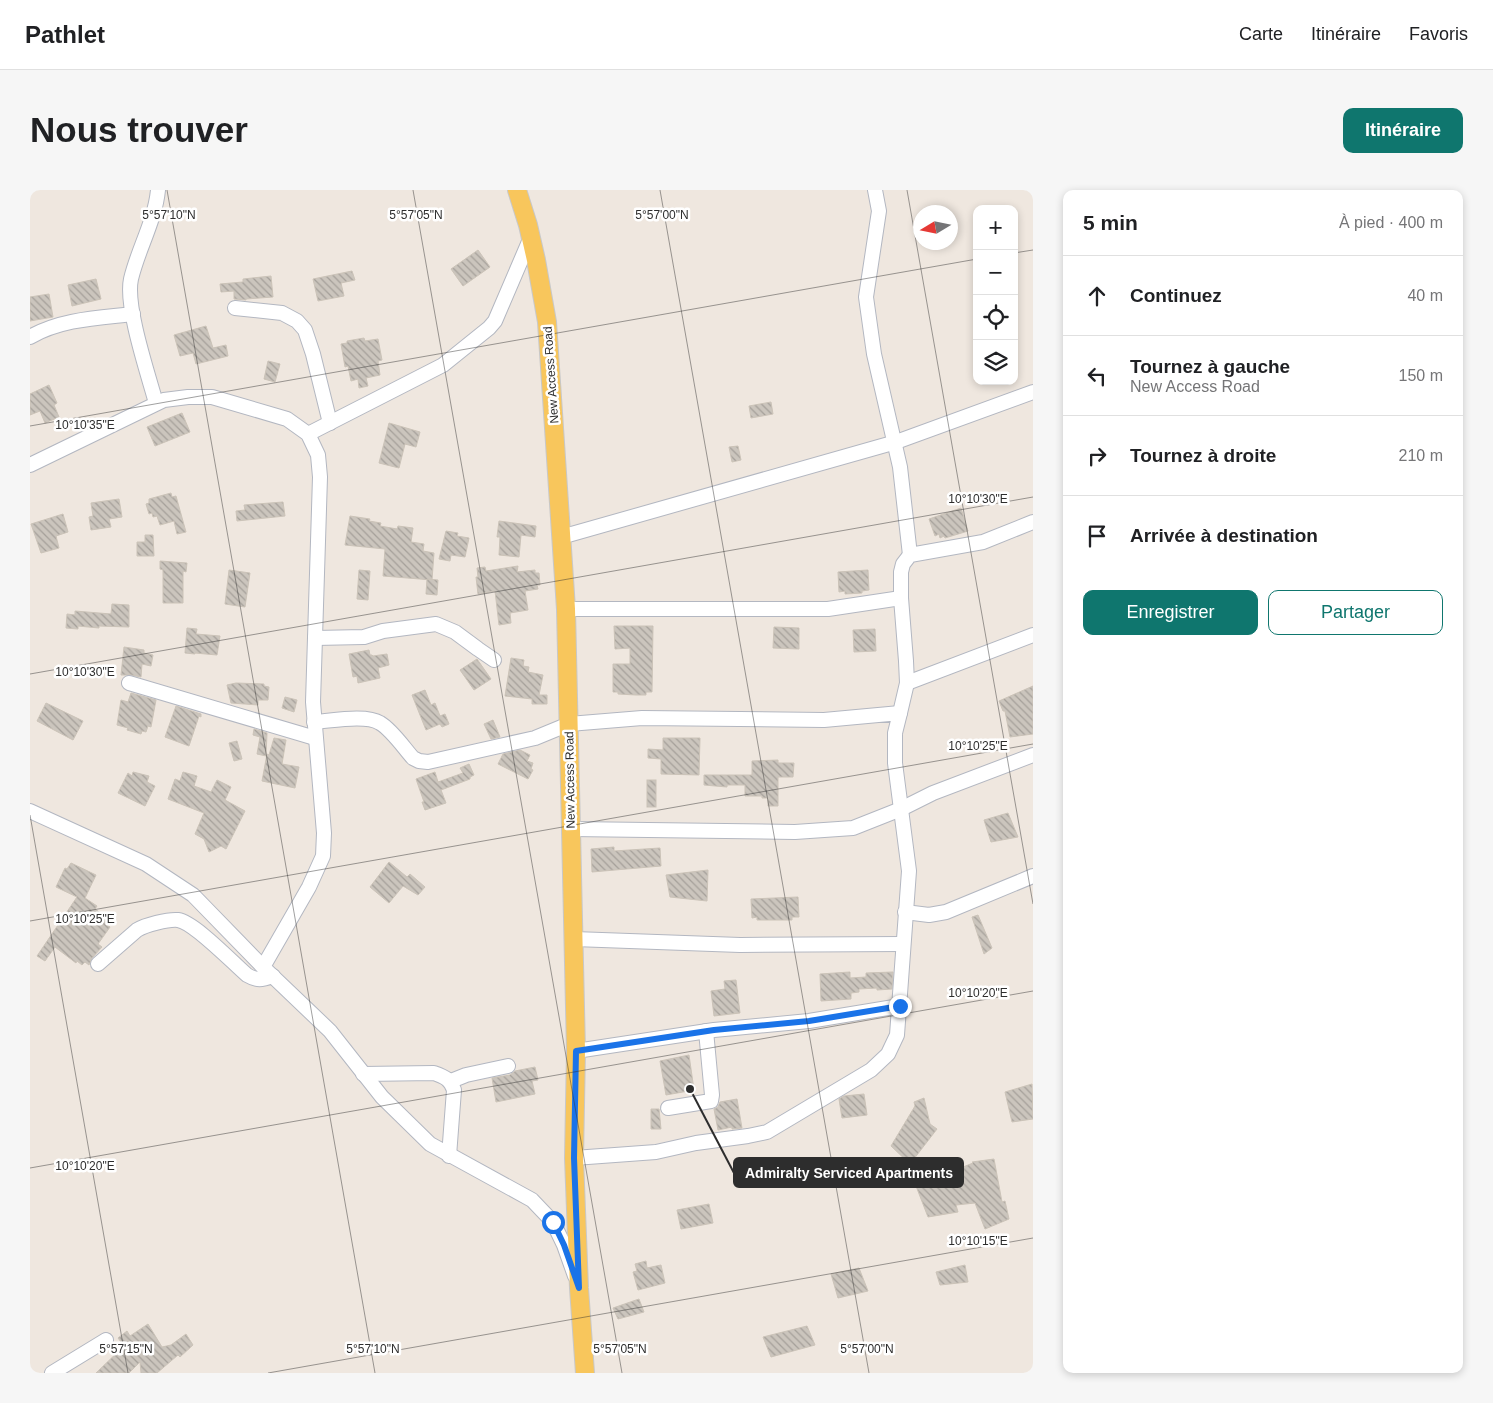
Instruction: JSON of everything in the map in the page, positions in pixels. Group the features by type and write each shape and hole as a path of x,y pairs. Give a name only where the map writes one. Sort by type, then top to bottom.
{"main road":[{"name":"New Access Road","path":"517,190 531,237 547,322 566,609 576,1051 574,1158 579,1288 585,1373"}],"street":[{"path":"156,403 129,294 131,280 156,206 158,190"},
{"path":"876,190 879,210 866,297 874,354 896,442 910,555"},
{"path":"308,434 442,365 489,328 495,321 531,237"},
{"path":"235,308 282,313 297,321 305,330 314,354 330,423"},
{"path":"30,337 42,330 78,320 133,314"},
{"path":"561,537 896,442 1033,392"},
{"path":"30,465 156,403 164,400 212,396 287,419 308,434 318,455 320,477 314,638 314,722 324,833 323,856 268,972 262,980 255,980 247,975 192,926 176,920 143,926 98,964"},
{"path":"574,1158 656,1152 696,1142 766,1132 871,1070 888,1054 897,1035 909,871 895,763 895,733 906,683 901,598 901,572 903,564 910,555 983,542 1033,522"},
{"path":"566,609 828,609 901,598"},
{"path":"314,638 364,636 383,631 436,624 455,632 494,660"},
{"path":"906,683 1033,635"},
{"path":"129,683 315,738"},
{"path":"314,722 375,720 382,724 413,758 428,762 534,738 569,724 642,718 824,720 900,713"},
{"path":"571,829 820,831 853,828 901,809 933,793 1033,755"},
{"path":"30,811 146,864 193,894 268,972 330,1031 382,1097 430,1144 532,1200 553,1222 564,1245 579,1288"},
{"path":"905,912 929,915 946,912 1033,876"},
{"path":"574,939 740,945 903,944"},
{"path":"576,1051 706,1031 809,1021 900,1006"},
{"path":"668,1108 711,1101 706,1031"},
{"path":"451,1081 466,1075 508,1066"},
{"path":"363,1074 434,1073 444,1076 451,1081 454,1090 449,1156"},
{"path":"52,1373 106,1340"}],"building":[{"path":"478,250 490,267 463,286 451,269"},
{"path":"352,271 355,280 341,283 344,296 318,301 313,279"},
{"path":"271,276 273,297 246,300 234,299 234,291 221,292 220,284 243,282 243,279"},
{"path":"96,279 101,299 72,306 68,285"},
{"path":"49,294 53,317 30,321 30,297"},
{"path":"206,326 213,348 226,345 228,356 196,364 193,353 180,356 174,335"},
{"path":"364,338 365,341 378,339 382,360 378,361 380,375 366,378 368,386 359,388 358,379 351,381 348,366 345,367 341,344"},
{"path":"268,361 280,364 275,382 264,379"},
{"path":"49,385 57,403 54,405 59,417 45,423 40,411 30,415 30,394"},
{"path":"771,402 773,414 751,418 749,406"},
{"path":"182,413 190,432 155,446 147,427"},
{"path":"389,423 420,432 416,447 405,444 399,468 379,463"},
{"path":"738,446 741,460 732,462 729,447"},
{"path":"171,493 172,497 176,496 186,532 177,534 174,521 160,525 157,516 153,517 152,513 149,514 146,504 149,503 149,499"},
{"path":"119,499 122,517 109,519 111,527 91,530 89,517 93,516 91,503"},
{"path":"283,502 285,516 237,521 236,511 245,510 244,505"},
{"path":"961,508 968,531 945,538 944,536 940,538 939,534 935,536 929,519"},
{"path":"63,514 68,532 56,536 59,548 41,553 31,524"},
{"path":"350,516 370,519 369,521 381,523 380,526 397,529 398,526 413,528 411,542 424,544 423,551 434,553 432,580 383,576 385,549 345,545"},
{"path":"499,521 536,526 535,537 521,535 519,557 499,555 500,537 497,537"},
{"path":"446,531 458,533 457,536 469,538 465,557 451,555 450,561 439,559"},
{"path":"145,535 153,535 154,556 137,556 137,542 145,542"},
{"path":"160,561 187,563 186,572 183,571 183,603 163,603 163,570 160,569"},
{"path":"518,566 517,572 535,570 535,573 539,573 540,585 537,585 538,589 525,591 528,610 510,613 511,623 499,625 495,591 478,594 477,568 485,567 486,571"},
{"path":"229,570 250,573 245,607 225,604"},
{"path":"359,570 370,571 368,600 357,599"},
{"path":"868,570 869,590 862,591 862,593 845,594 845,591 839,592 838,572"},
{"path":"427,579 438,580 437,595 426,594"},
{"path":"112,604 129,605 129,627 99,626 99,628 78,626 78,629 66,628 67,614 75,615 75,611 111,614"},
{"path":"614,626 653,626 652,692 646,692 646,695 636,695 613,692 613,664 630,664 630,648 615,649"},
{"path":"774,627 799,628 799,649 773,648"},
{"path":"187,628 197,629 196,634 220,636 217,655 185,653"},
{"path":"875,629 876,651 854,652 853,630"},
{"path":"124,647 144,650 144,653 153,655 151,666 142,664 141,677 121,675"},
{"path":"369,650 370,655 373,656 387,654 389,665 378,668 380,678 358,683 357,676 353,677 349,654"},
{"path":"511,658 524,660 523,666 529,667 528,672 543,675 539,695 547,695 547,704 532,704 532,699 505,696"},
{"path":"477,659 491,679 474,690 460,670"},
{"path":"236,683 264,684 264,686 269,687 268,700 258,700 258,705 231,703 227,685"},
{"path":"1033,686 1033,734 1010,737 1005,711 1003,711 999,701"},
{"path":"425,690 431,705 435,703 440,716 445,714 449,724 442,727 440,724 426,730 412,695"},
{"path":"131,693 156,700 151,727 148,726 146,732 142,731 141,734 117,725 121,700 128,702"},
{"path":"285,697 297,700 294,712 282,708"},
{"path":"46,703 83,721 73,740 37,721"},
{"path":"176,706 201,714 189,746 165,737"},
{"path":"493,720 500,737 491,739 484,724"},
{"path":"254,729 267,733 266,756 257,754 260,737 253,735"},
{"path":"274,738 286,740 282,764 299,767 295,788 262,781 267,754 269,755"},
{"path":"663,738 700,738 699,775 661,774 661,759 648,758 648,749 663,750"},
{"path":"237,741 242,759 234,761 229,743"},
{"path":"520,750 530,755 527,761 533,763 531,769 533,770 528,779 498,764 503,754"},
{"path":"778,760 778,763 794,763 793,777 778,777 778,806 768,806 768,798 762,798 762,796 745,796 745,785 727,785 727,787 704,785 704,775 752,775 752,761"},
{"path":"469,764 474,775 470,779 441,790 446,803 425,810 416,779 435,772 438,782 463,773 460,768"},
{"path":"133,772 149,776 147,782 155,786 145,806 118,793 128,773 132,776"},
{"path":"183,772 197,776 194,786 211,792 217,780 231,787 225,800 245,811 226,849 221,846 209,852 204,839 195,834 204,813 168,799 175,779 180,781"},
{"path":"647,780 656,780 656,807 647,807"},
{"path":"1008,813 1018,837 991,842 984,820"},
{"path":"614,847 614,851 660,848 661,866 592,872 591,849"},
{"path":"389,862 407,877 410,874 425,887 418,895 403,886 389,903 370,887"},
{"path":"71,863 96,875 85,898 97,906 95,909 110,920 107,925 110,927 98,944 102,947 92,958 89,965 85,962 82,965 77,961 76,963 55,947 45,961 37,956 77,897 56,887 65,868 67,869"},
{"path":"708,870 707,901 670,897 666,875"},
{"path":"798,897 799,917 792,917 792,920 757,920 757,917 752,918 751,899"},
{"path":"978,915 992,948 984,954 972,917"},
{"path":"850,972 850,978 866,977 866,973 893,972 892,989 859,989 859,992 851,993 851,999 821,1001 820,974"},
{"path":"736,980 740,1013 714,1016 711,991 725,989 724,981"},
{"path":"689,1055 694,1090 666,1095 660,1061"},
{"path":"535,1067 538,1080 532,1081 535,1094 496,1102 492,1078 510,1075 515,1071"},
{"path":"1032,1084 1033,1119 1012,1122 1005,1092"},
{"path":"864,1094 867,1115 842,1118 839,1099 844,1096"},
{"path":"924,1098 930,1124 937,1129 910,1164 891,1146 915,1106 914,1102"},
{"path":"737,1099 742,1128 732,1129 732,1127 718,1130 714,1109 718,1107 720,1102"},
{"path":"651,1109 659,1109 661,1129 651,1129"},
{"path":"994,1159 1002,1202 1005,1201 1009,1219 985,1229 975,1203 956,1205 958,1212 928,1217 916,1186 931,1182 930,1173 949,1165 948,1173 972,1162"},
{"path":"709,1204 713,1223 681,1229 677,1210"},
{"path":"646,1261 647,1268 661,1265 665,1283 638,1290 633,1272 637,1271 635,1264"},
{"path":"965,1265 968,1282 940,1285 936,1272"},
{"path":"859,1268 868,1291 838,1298 831,1274"},
{"path":"639,1299 644,1312 618,1319 613,1308"},
{"path":"148,1324 162,1347 171,1345 186,1334 193,1345 157,1373 141,1373 140,1362 129,1373 96,1373 124,1346 118,1338 127,1331 130,1336"},
{"path":"807,1326 815,1345 771,1357 763,1337"}],"place":[{"name":"Admiralty Serviced Apartments","path":"690,1089"}],"route":[{"path":"553,1222 564,1245 579,1288 574,1158 576,1051 714,1030 809,1021 900,1006"}]}
